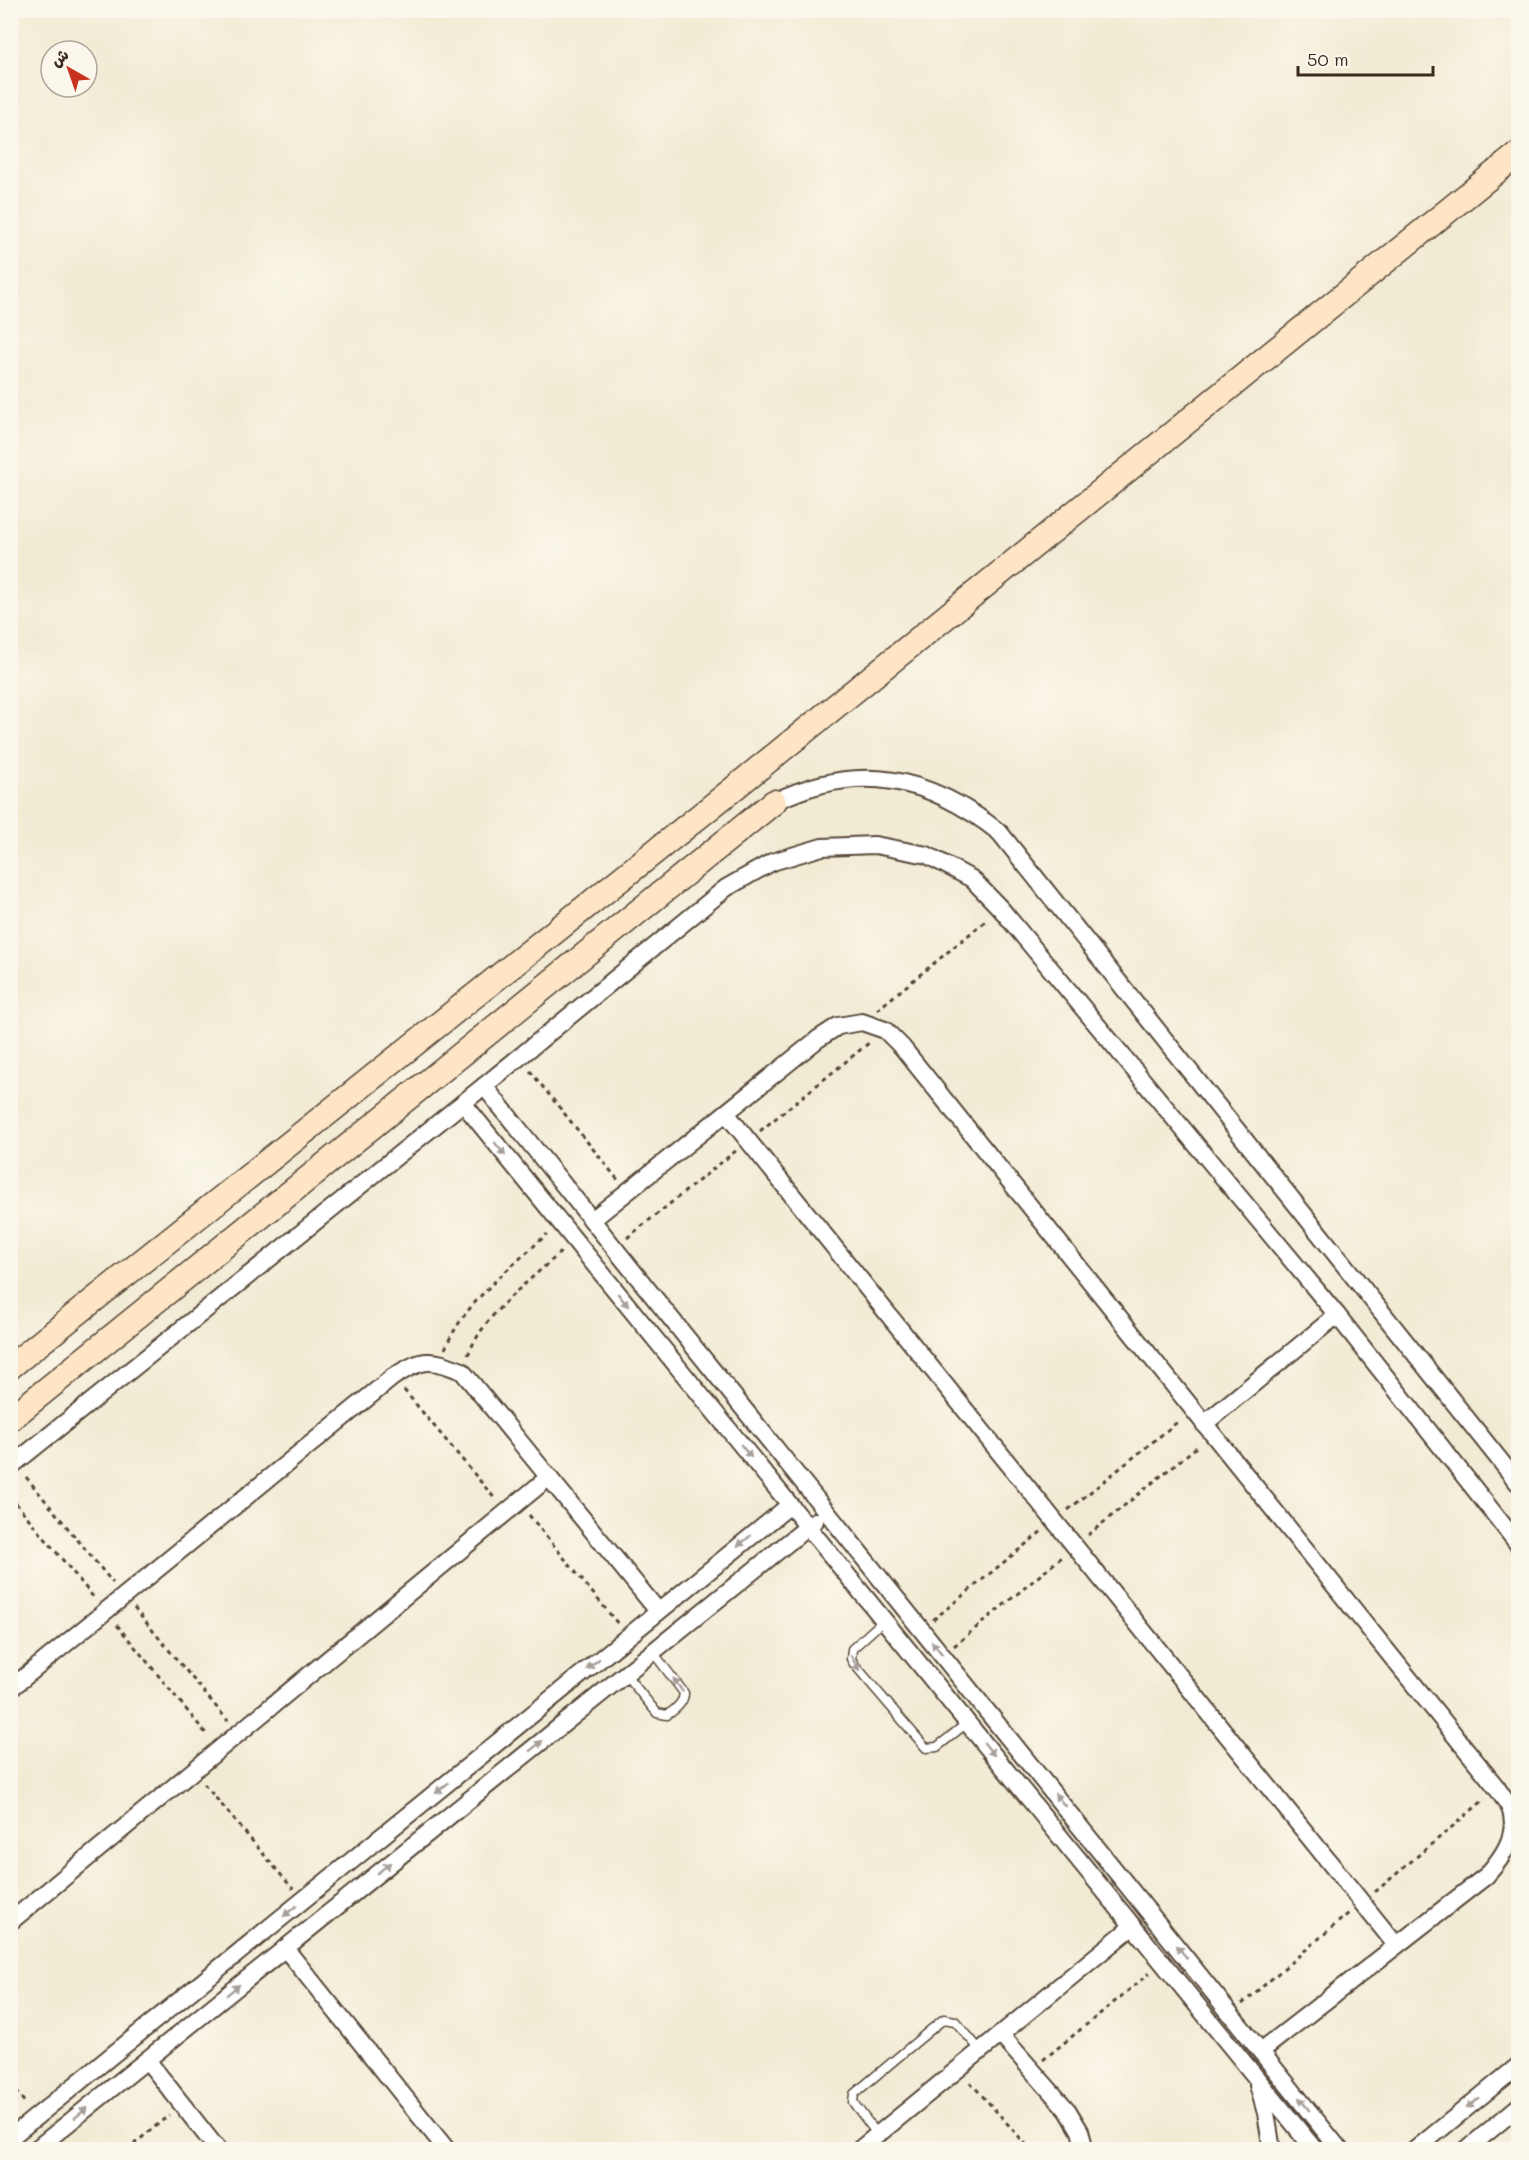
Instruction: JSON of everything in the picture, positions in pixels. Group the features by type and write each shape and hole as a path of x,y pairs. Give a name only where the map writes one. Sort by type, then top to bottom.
{"street":[{"path":"10,1367 727,794 1518,154"},
{"path":"10,1419 774,802 801,790 830,782 870,778 920,787 949,798 975,813 1000,833 1518,1483"},
{"path":"10,1467 519,1058 726,888 772,862 822,848 875,845 927,855 972,879 1001,909 1336,1315 1518,1544"},
{"path":"592,1220 838,1026 862,1022 885,1030 902,1047 1482,1770 1511,1810 1512,1834 1502,1857 1486,1876 1261,2051"},
{"path":"484,1086 1340,2150"},
{"path":"463,1103 1315,2150"},
{"path":"726,1113 1396,1946"},
{"path":"1204,1424 1336,1315"},
{"path":"10,1689 393,1377 414,1364 439,1362 462,1371 658,1611"},
{"path":"10,1922 549,1477"},
{"path":"10,2138 790,1505"},
{"path":"35,2150 826,1512"},
{"path":"860,2150 1133,1926"},
{"path":"285,1948 447,2150"},
{"path":"1001,2035 1068,2111 1080,2131 1085,2150"},
{"path":"147,2060 218,2150"},
{"path":"1415,2150 1518,2066"},
{"path":"1255,2076 1266,2113 1272,2150"},
{"path":"1466,2150 1518,2107"}],"lane":[{"path":"884,1620 852,1649 851,1659 854,1664 926,1748 938,1747 967,1723"},
{"path":"625,1674 657,1713 668,1715 672,1712 683,1701 684,1693 653,1652"},
{"path":"878,2135 855,2105 854,2094 940,2022 950,2019 955,2021 982,2051"}],"path":[{"path":"862,1022 1001,909"},
{"path":"519,1058 628,1191"},
{"path":"439,1362 461,1319 476,1301 560,1222"},
{"path":"462,1371 479,1333 491,1316 574,1240"},
{"path":"393,1377 628,1636"},
{"path":"194,1771 303,1901"},
{"path":"1031,2070 1163,1963"},
{"path":"959,2069 1031,2150"},
{"path":"10,2084 37,2117"},
{"path":"127,2150 182,2104"}]}
